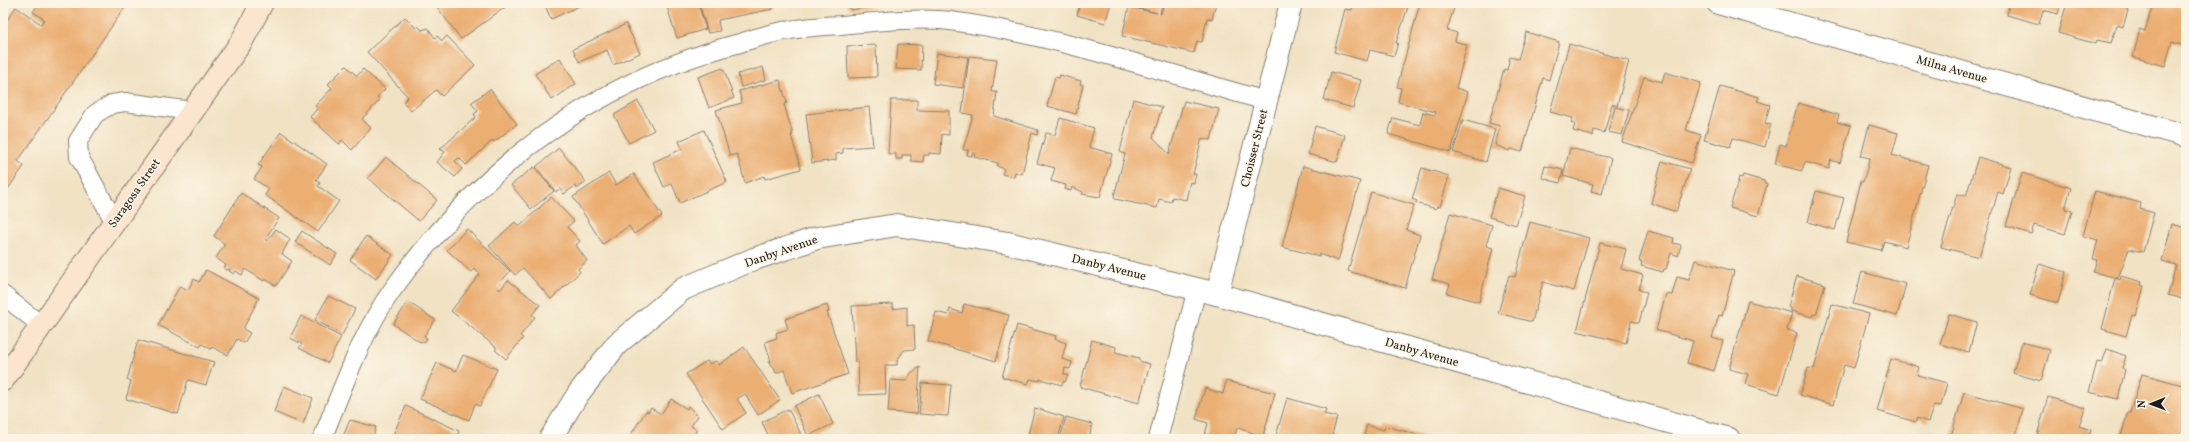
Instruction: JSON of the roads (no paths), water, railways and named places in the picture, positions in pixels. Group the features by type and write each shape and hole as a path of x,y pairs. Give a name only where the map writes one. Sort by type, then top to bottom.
{"main road":[{"name":"Saragosa Street","path":"3,380 242,41 262,3"}],"street":[{"name":"Choisser Street","path":"1207,292 1266,101 1291,3"},
{"name":"Milna Avenue","path":"1718,3 1776,11 2186,136"},
{"name":"Danby Avenue","path":"550,439 578,394 616,344 683,289 754,259 817,238 896,225 1008,243 1207,292 1729,439"}],"lane":[{"path":"322,439 364,340 391,291 438,231 479,188 555,125 623,86 699,53 788,30 882,21 947,20 1042,38 1266,101"},
{"path":"114,221 79,157 78,140 94,114 112,104 125,102 192,111"},
{"path":"1158,439 1207,292"},
{"path":"3,295 41,325"}]}
